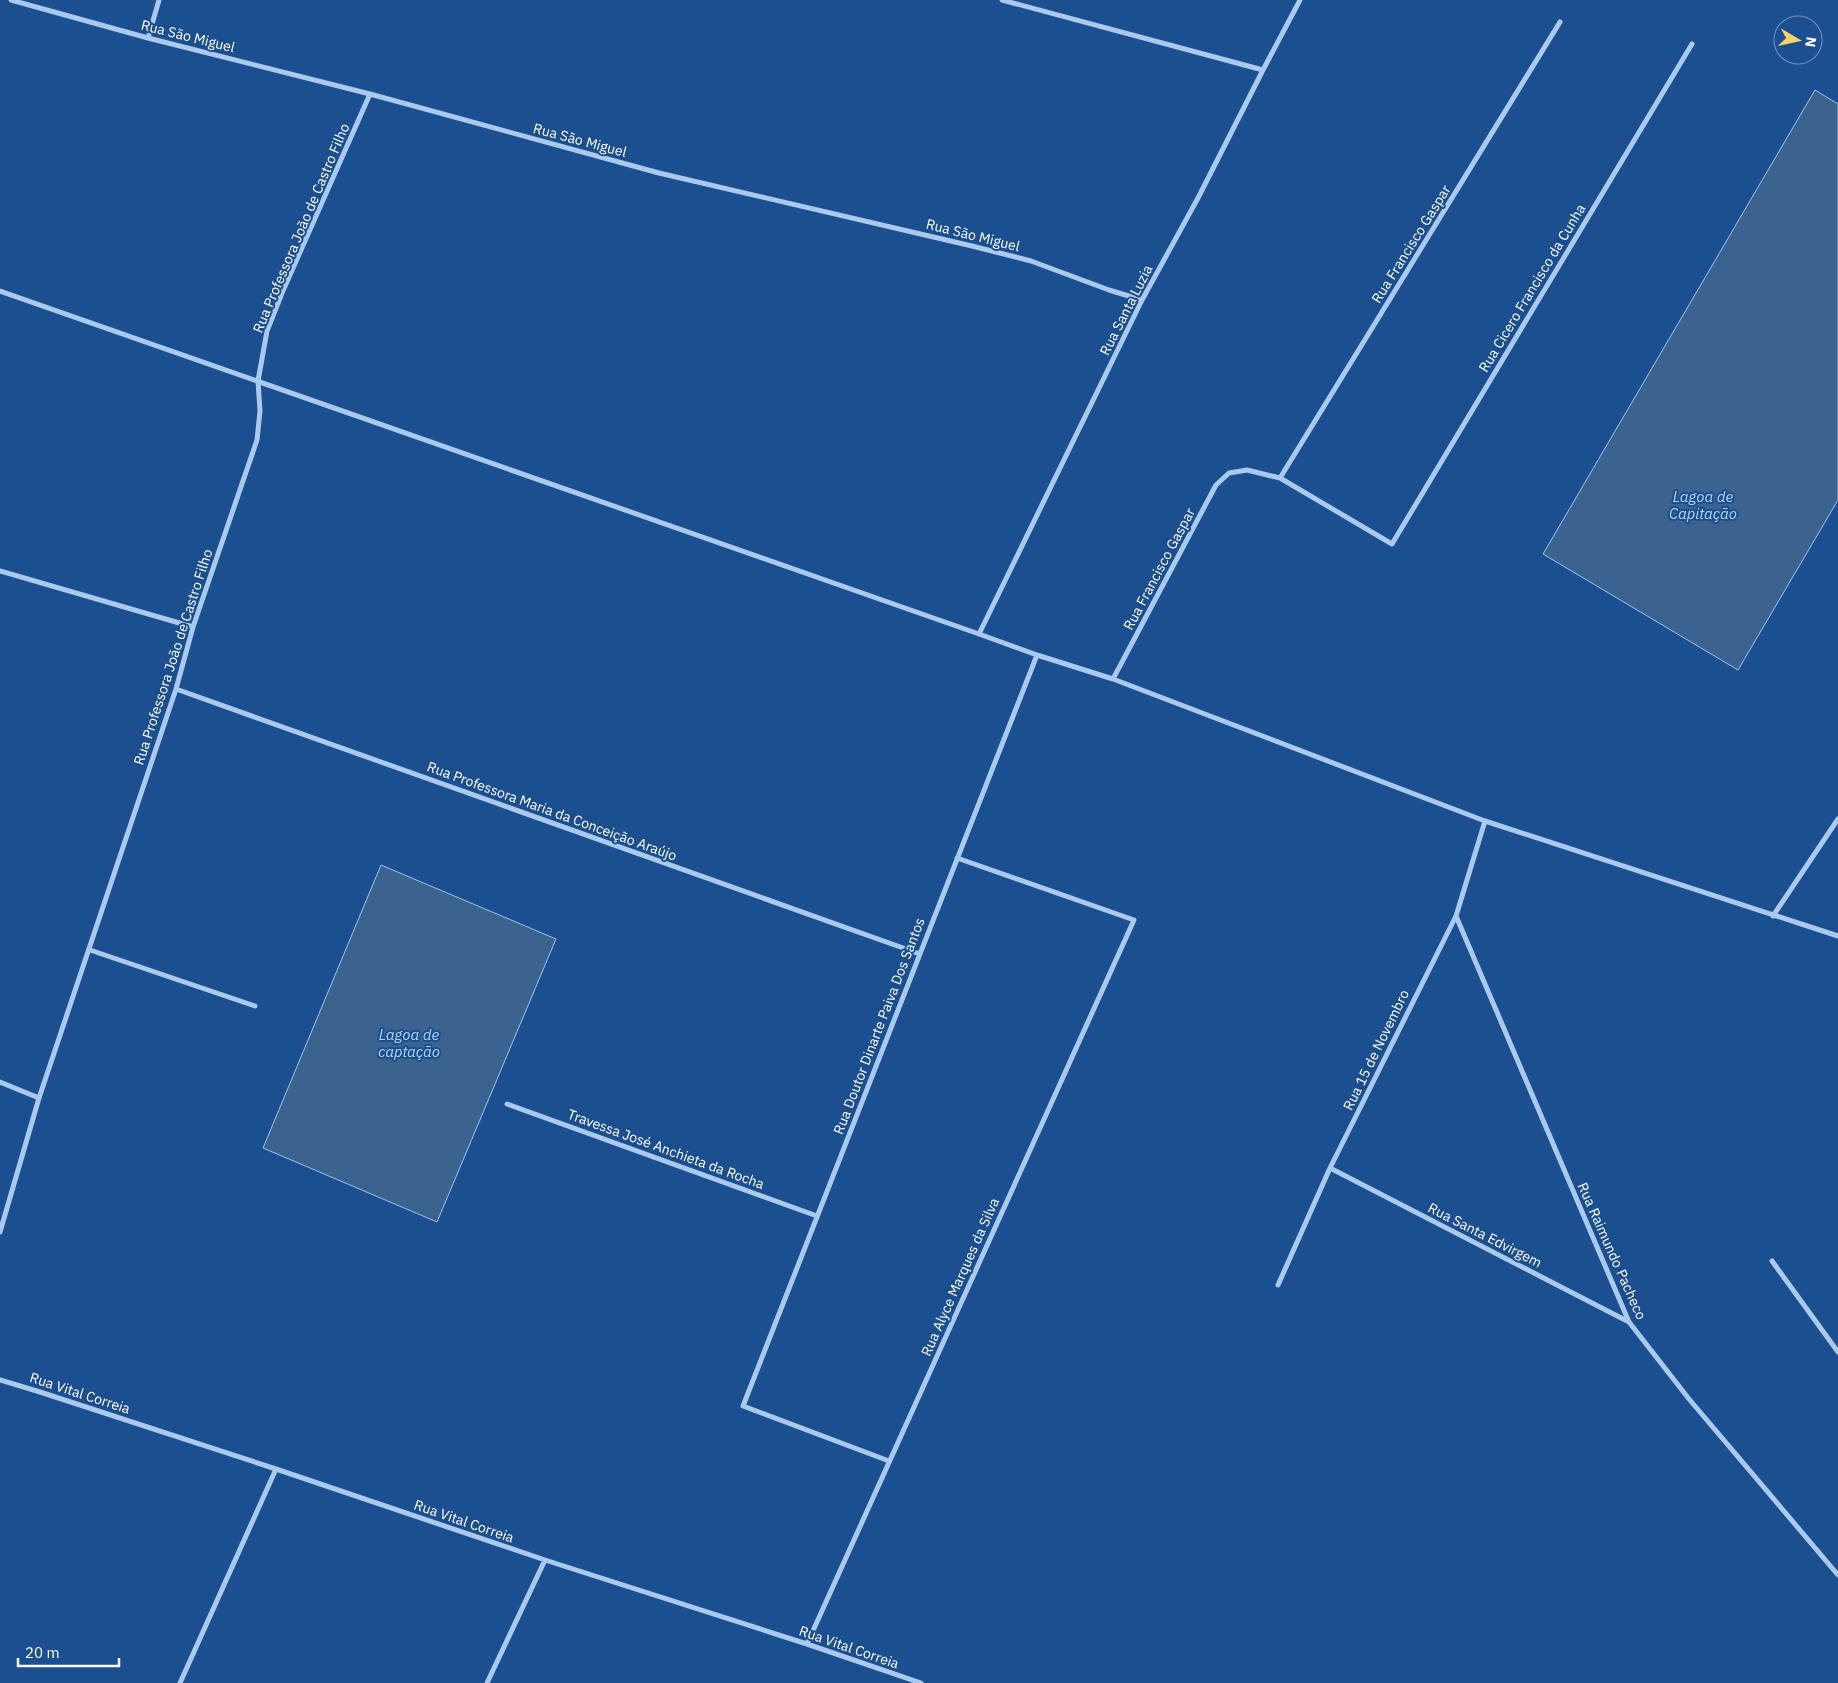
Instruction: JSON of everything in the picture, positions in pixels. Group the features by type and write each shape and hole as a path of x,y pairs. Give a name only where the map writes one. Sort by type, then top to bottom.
{"street":[{"name":"Rua São Miguel","path":"11,0 148,38 370,94 659,173 1022,259 1142,300"},
{"path":"148,38 160,0"},
{"path":"1002,0 1263,70"},
{"name":"Rua Santa Luzia","path":"979,634 1142,300 1198,198 1300,0"},
{"name":"Rua Francisco Gaspar","path":"1113,679 1216,485 1229,472 1247,470 1280,478 1560,22"},
{"name":"Rua Cicero Francisco da Cunha","path":"1280,478 1392,544 1692,44"},
{"name":"Rua Professora João de Castro Filho","path":"0,1232 39,1098 90,950 176,689 193,627 256,440 260,411 258,381 267,331 370,94"},
{"path":"0,291 1037,655 1113,679 1485,821 1838,936"},
{"path":"0,571 193,627"},
{"name":"Rua Doutor Dinarte Paiva Dos Santos","path":"889,1461 743,1406 1037,655"},
{"name":"Rua Professora Maria da Conceição Araújo","path":"176,689 920,954"},
{"path":"1773,916 1838,819"},
{"name":"Rua 15 de Novembro","path":"1278,1284 1330,1168 1456,916 1485,821"},
{"name":"Rua Alyce Marques da Silva","path":"807,1644 1134,920 957,858"},
{"name":"Rua Raimundo Pacheco","path":"1456,916 1629,1322 1689,1399 1838,1575"},
{"path":"90,950 255,1006"},
{"path":"0,1082 39,1098"},
{"name":"Travessa José Anchieta da Rocha","path":"507,1104 817,1216"},
{"name":"Rua Santa Edvirgem","path":"1330,1168 1629,1322"},
{"path":"1772,1261 1838,1352"},
{"name":"Rua Vital Correia","path":"0,1380 276,1469 545,1560 922,1683"},
{"path":"180,1683 276,1469"},
{"path":"487,1683 545,1560"}],"water":[{"name":"Lagoa de Capitação","path":"1815,90 1838,104 1838,500 1738,670 1543,554"},
{"name":"Lagoa de captação","path":"381,865 556,939 437,1222 263,1148"}]}
